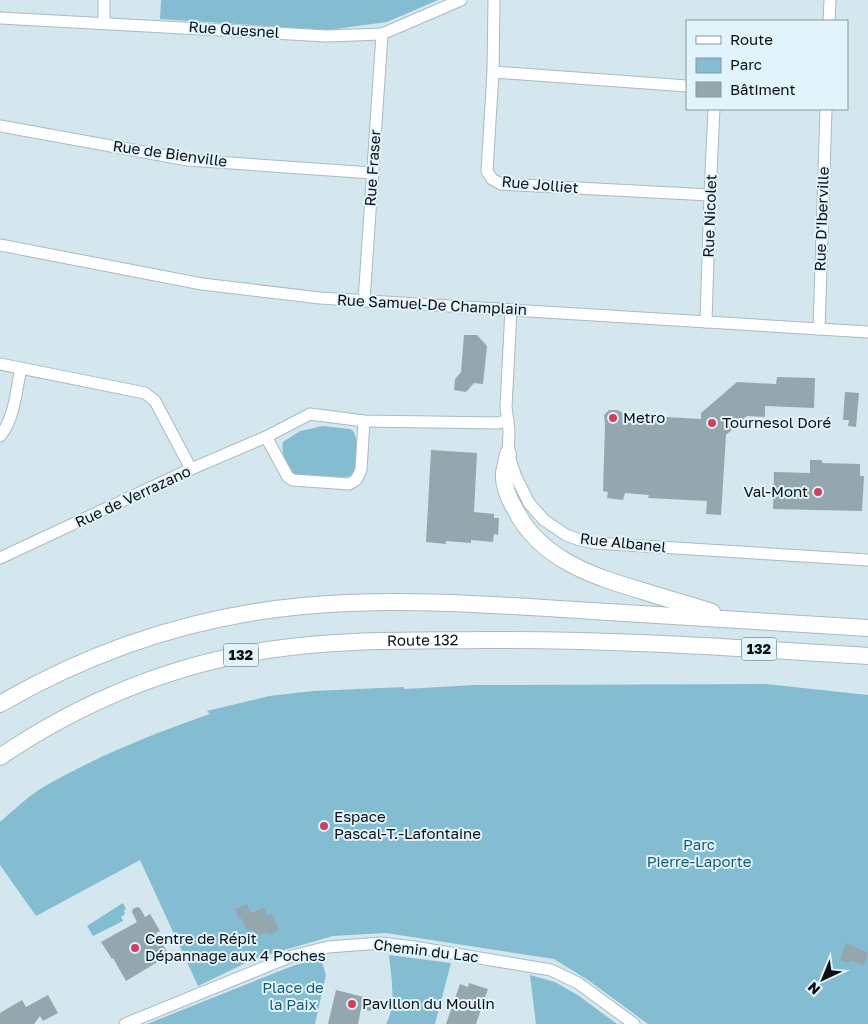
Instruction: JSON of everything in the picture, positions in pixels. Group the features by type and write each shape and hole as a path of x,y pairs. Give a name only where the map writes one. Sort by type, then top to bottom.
{"highway":[{"path":"508,454 504,474 510,500 530,533 553,554 576,567 611,582 738,620"},
{"name":"132","path":"0,704 70,668 135,642 181,628 225,618 301,606 367,602 466,604 868,628"},
{"name":"Route 132","path":"0,757 67,716 130,687 208,662 283,648 374,642 552,640 650,642 868,656"}],"street":[{"path":"104,0 104,23"},
{"name":"Rue Quesnel","path":"0,18 328,36 382,34 461,0"},
{"name":"Rue Jolliet","path":"494,0 493,72 487,171 492,179 501,184 710,195"},
{"path":"829,20 830,0"},
{"name":"Rue Fraser","path":"364,301 382,34"},
{"path":"493,72 686,86"},
{"name":"Rue Nicolet","path":"706,322 714,110"},
{"name":"Rue D'Iberville","path":"819,329 826,110"},
{"name":"Rue de Bienville","path":"0,126 188,160 372,173"},
{"name":"Rue Samuel-De Champlain","path":"0,245 202,284 364,301 868,332"},
{"name":"Rue Albanel","path":"511,309 506,405 508,454 525,496 540,517 553,527 566,535 596,543 868,560"},
{"path":"0,364 145,393 155,401 192,469"},
{"path":"0,436 10,419 21,368"},
{"name":"Rue de Verrazano","path":"0,558 192,469 266,437 310,414 364,421 498,424 508,420"},
{"path":"266,437 288,477 293,480 349,484 356,480 361,470 364,421"},
{"name":"Chemin du Lac","path":"125,1024 292,956 328,947 377,944 414,947 551,970 578,983 634,1024"}],"green space":[{"path":"161,0 438,0 387,22 328,30 160,19"},
{"path":"323,426 350,429 354,432 356,439 356,469 350,476 298,476 287,466 283,452 283,442 300,431"},
{"name":"Parc Pierre-Laporte","path":"766,684 868,695 868,1024 648,1024 588,980 554,959 386,933 333,936 256,958 198,986 140,860 36,916 0,865 0,822 42,788 82,766 124,747 210,714 207,711 269,696 313,691 475,685"},
{"path":"123,903 126,909 124,911 125,914 121,917 123,921 93,936 87,926"},
{"path":"389,955 451,963 435,1024 386,1024 392,999"},
{"name":"Place de la Paix","path":"321,959 326,975 315,1024 147,1024 295,965"},
{"path":"530,975 555,982 579,996 617,1024 536,1024"}],"building":[{"path":"464,335 477,335 487,346 483,384 474,383 466,392 454,390 455,379 461,372"},
{"path":"777,377 815,378 814,408 765,406 765,417 747,416 726,435 721,515 706,514 707,501 648,498 649,495 625,493 623,500 607,498 608,492 603,491 604,415 609,410 617,410 628,415 701,419 701,413 737,382 776,384"},
{"path":"845,392 859,393 856,427 848,426 849,420 843,420"},
{"path":"431,450 477,453 474,512 494,514 494,518 499,518 498,535 494,534 493,542 471,540 471,543 446,541 446,544 426,542"},
{"name":"Val-Mont","path":"810,460 822,460 822,463 860,464 860,476 864,476 862,511 773,509 774,472 810,473"},
{"path":"247,904 251,913 264,907 268,916 272,914 279,930 268,935 267,932 256,937 252,929 247,931 235,909"},
{"name":"Centre de Répit Dépannage aux 4 Poches","path":"137,907 140,908 145,917 150,914 160,931 156,933 169,955 126,981 101,942 137,922 132,912"},
{"path":"846,943 868,953 864,966 850,960 849,963 840,960"},
{"path":"469,983 488,989 476,1024 446,1024 460,984 468,987"},
{"name":"Pavillon du Moulin","path":"336,990 372,999 371,1011 361,1009 358,1024 328,1024"},
{"path":"48,995 58,1013 43,1021 40,1016 34,1024 0,1024 0,1013 22,1000 26,1007"}],"place":[{"name":"Metro","path":"613,418"},
{"name":"Tournesol Doré","path":"712,423"},
{"name":"Val-Mont","path":"818,492"},
{"name":"Espace Pascal-T.-Lafontaine","path":"324,826"},
{"name":"Centre de Répit Dépannage aux 4 Poches","path":"135,948"},
{"name":"Pavillon du Moulin","path":"352,1004"}]}
